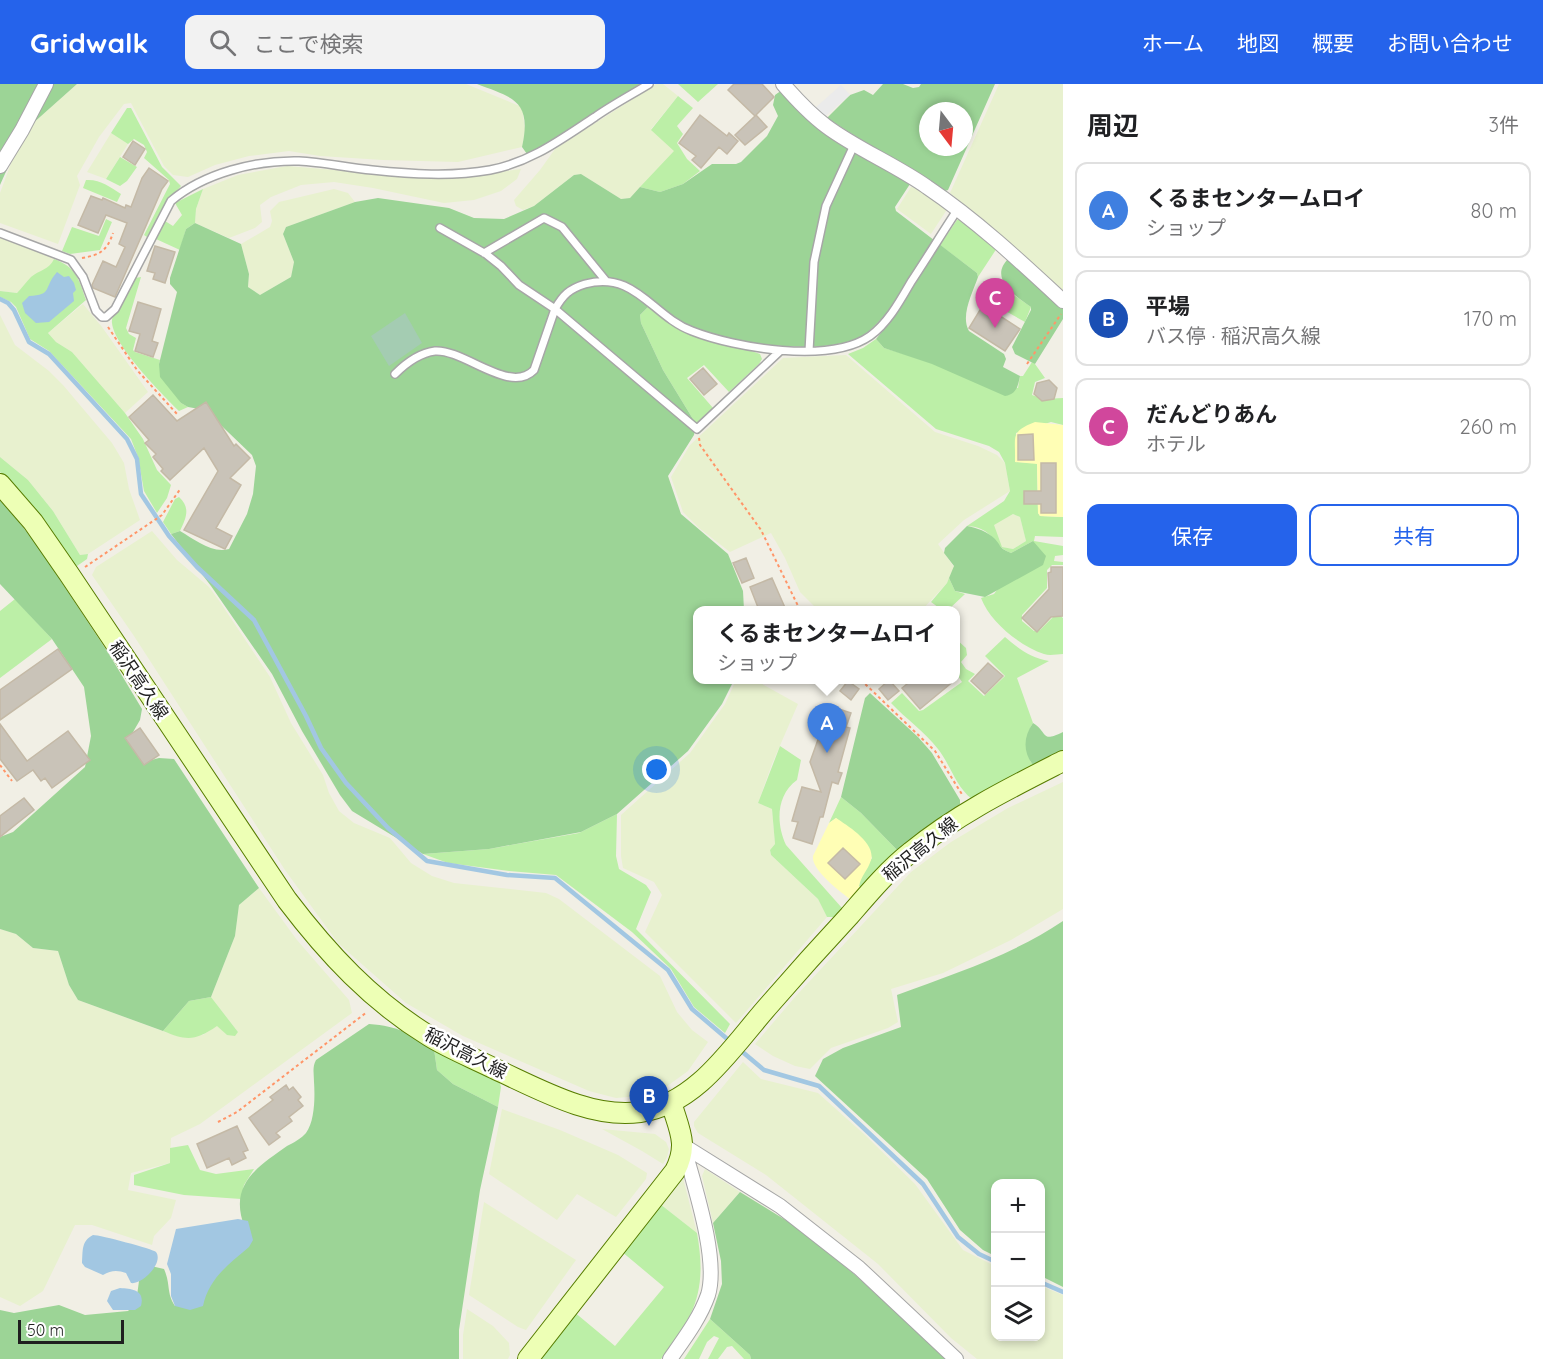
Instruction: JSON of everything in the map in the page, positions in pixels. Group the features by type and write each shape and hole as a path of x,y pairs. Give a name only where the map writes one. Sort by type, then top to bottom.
{"main road":[{"name":"稲沢高久線","path":"0,484 33,522 287,900 324,947 380,1001 431,1037 562,1098 605,1112 640,1112 671,1102 697,1084 721,1062 883,878 910,852 971,809 1063,761"},
{"path":"528,1359 675,1171 681,1160 684,1146 671,1102"}],"street":[{"path":"0,166 46,84"},
{"path":"783,84 827,127 926,185 958,209 1019,260 1063,301"},
{"path":"670,1359 700,1313 709,1292 709,1249 684,1146"},
{"path":"684,1146 780,1206 859,1268 956,1359"}],"lane":[{"path":"0,232 71,260 82,277 96,311 102,317 106,317 115,309 171,201 197,184 232,170 285,161 431,174 465,173 508,166 538,154 649,84"},
{"path":"809,351 814,262 826,206 855,143"},
{"path":"395,374 421,355 435,351 447,352 504,376 517,378 530,375 534,370 555,309 563,295 573,288 595,281 614,281 631,288 668,317 691,331 742,345 780,351 809,351 842,348 856,344 878,330 894,309 958,209"},
{"path":"484,253 544,218 562,227 606,282"},
{"path":"440,228 484,253 501,266 519,285 555,309 697,429 780,351"}],"path":[{"path":"71,260 99,255 109,246 114,233"},
{"path":"1027,364 1063,310"},
{"path":"102,317 137,370 177,414"},
{"path":"697,429 700,445 761,530 798,606"},
{"path":"70,577 162,515 181,488"},
{"path":"865,684 935,752 971,809"},
{"path":"0,765 12,781"},
{"path":"218,1122 237,1112 380,1001"}],"green space":[{"path":"0,84 77,84 31,125 17,147 0,185"},
{"path":"77,84 466,84 522,107 525,130 522,147 458,162 320,156 289,151 249,156 215,165 188,177 173,175 164,166 131,103 124,104 99,137 77,176 80,185 58,244 0,223 0,193 17,147 31,125"},
{"path":"477,84 640,84 540,150 527,154 522,147 524,120 517,104 501,93"},
{"path":"656,84 663,84 678,96 651,129 675,151 630,198 621,199 581,174 574,175 534,206 523,210 516,206 514,200 555,149"},
{"path":"678,84 718,84 698,102"},
{"path":"883,84 903,84 913,88 921,84 995,84 973,134 973,102 919,102 919,156 963,156 948,190 942,192 827,118 850,95 864,90 873,95"},
{"path":"999,84 1063,84 1063,290 950,193 967,156 973,156 973,142"},
{"path":"782,90 816,121 910,184 895,207 896,211 977,273 978,277 966,318 969,331 1004,354 1006,359 1003,367 1020,376 1017,387 1012,394 1005,396 932,364 884,348 876,339 895,316 889,311 862,336 827,346 804,347 755,344 712,335 686,324 657,304 648,307 640,315 641,323 663,370 696,424 694,435 668,476 681,514 728,554 743,591 744,606 693,606 693,684 732,684 722,704 688,751 617,814 581,832 489,849 423,854 352,811 302,731 272,674 211,586 171,534 180,531 210,548 229,549 247,514 253,494 256,466 252,455 205,410 188,407 181,403 160,377 159,364 177,292 170,284 170,278 186,229 195,223 241,244 249,274 248,287 260,295 291,277 294,262 283,234 286,227 355,202 378,198 449,208 474,218 504,219 534,206 574,175 581,174 621,199 630,198 640,187 660,192 683,184 712,164 741,162 767,136 778,116 773,105 775,95"},
{"path":"678,96 693,108 677,126 683,134 677,143 687,159 700,171 683,184 660,192 640,187 674,151 651,130"},
{"path":"127,108 131,108 162,167 181,186 162,209 147,237 144,235 170,184 169,180 144,158 147,152 144,145 134,139 128,144 111,133"},
{"path":"111,133 128,144 106,179 87,172"},
{"path":"120,157 137,167 127,181 120,186 106,179"},
{"path":"287,166 444,179 521,169 517,179 501,191 474,200 444,203 334,182 301,185 271,197 260,205 262,222 255,228 229,238 195,223 196,209 203,189 238,175"},
{"path":"86,180 100,182 121,194 117,202 83,188"},
{"path":"911,187 922,189 945,206 946,211 931,234 897,209"},
{"path":"203,189 196,209 195,223 186,229 180,250 156,239 165,221 173,226 182,215 175,203"},
{"path":"334,189 348,193 355,202 286,227 283,234 294,262 291,277 260,295 248,287 249,274 241,244 270,227 272,221 270,211 279,202"},
{"path":"106,219 112,222 100,250 70,254 62,251 72,227 99,236"},
{"path":"961,219 997,248 978,277 977,273 940,245 957,220"},
{"path":"0,238 34,249 54,259 52,264 33,276 17,293 0,291"},
{"path":"1009,258 1063,308 1063,319 1035,364 1015,354 1012,347 1031,307 1017,297 1002,279 1003,265"},
{"path":"54,259 67,266 76,275 86,300 48,333 56,342 72,352 125,413 143,439 157,470 171,485 167,498 157,513 144,491 138,457 131,439 49,351 30,339 16,307 0,297 0,291 17,293 31,277 47,268"},
{"path":"141,277 126,328 129,334 136,338 133,350 135,352 160,360 159,364 181,403 188,407 179,411 130,356 115,333 112,323 113,316 135,278"},
{"path":"1008,291 1031,307 1025,322 1002,309 1000,304"},
{"path":"83,304 148,392 125,413 72,352 56,342 48,333"},
{"path":"648,307 671,324 696,337 760,354 762,359 759,364 729,392 704,365 687,378 713,408 696,424 663,370 641,323 640,315"},
{"path":"405,313 422,343 389,366 371,336"},
{"path":"0,315 15,345 63,385 112,443 124,463 129,489 140,520 88,554 80,555 53,511 28,480 0,457"},
{"path":"876,339 884,348 1018,388 1020,376 1023,376 1032,362 1045,378 1035,382 1032,395 1044,399 1063,398 1063,425 1051,422 1016,433 1015,462 1037,463 1038,513 1040,516 1063,517 1063,537 1035,536 1034,541 1063,546 1063,555 1055,556 1054,561 1063,562 1063,565 1052,565 1047,570 1047,588 1022,615 1022,621 1034,631 1040,630 1057,613 1063,618 1063,654 1044,654 1016,639 991,616 981,598 994,594 1033,541 1011,553 1002,548 986,532 967,526 1004,501 1010,491 1005,463 999,452 989,446 936,429 848,354","holes":["1013,514 1020,517 1026,541 1013,549 1002,547 994,525"]},
{"path":"846,355 935,432 978,446 997,455 1005,463 1010,491 964,520 938,544 954,567 947,583 926,606 814,606 800,592 771,533 730,552 699,528 683,512 671,477 690,445 783,358"},
{"path":"0,457 28,480 53,511 80,555 88,554 87,559 77,566 73,564 0,472"},
{"path":"179,497 185,505 185,517 180,531 171,534 163,522 175,499"},
{"path":"0,498 37,545 109,654 142,709 140,720 129,739 144,762 159,758 174,759 259,888 239,905 235,936 211,997 189,1001 163,1031 78,1000 69,985 58,951 33,948 16,934 0,929 0,837 13,832 85,767 91,736 84,687 52,639 0,584"},
{"path":"1013,514 1020,517 1026,541 1013,549 1001,547 993,524"},
{"path":"967,526 989,534 1011,553 1033,541 1046,556 1043,565 985,597 955,591 949,578 954,566 944,553 945,548"},
{"path":"152,531 177,560 209,587 220,602 270,677 291,723 323,775 329,793 339,811 354,823 390,838 411,863 432,876 454,883 546,893 559,899 660,976 677,1012 692,1030 708,1042 688,1071 666,1087 640,1096 616,1098 589,1091 463,1036 406,1003 338,943 285,870 92,575 96,567"},
{"path":"949,578 955,591 965,594 952,606 936,606 931,602"},
{"path":"15,599 52,639 0,678 0,611"},
{"path":"1005,637 1036,658 1049,661 1017,678 1033,723 1028,733 1027,744 1028,756 1033,765 972,799 957,782 933,743 891,703 902,693 919,711 923,710 960,684 962,682 960,679 960,643 966,648 967,655 961,662 966,669 975,674 968,681 984,696 1005,676 985,656"},
{"path":"734,684 762,684 798,704 758,803 772,809 775,844 770,850 771,855 818,899 827,917 736,1023 645,932 662,895 654,882 623,868 621,856 621,815 690,753 725,704"},
{"path":"870,693 932,753 960,800 960,804 898,851 861,813 841,797 865,698"},
{"path":"1033,723 1048,737 1063,732 1063,752 1033,765 1027,755 1026,739"},
{"path":"780,746 801,760 797,780 785,794 780,810 783,837 786,845 842,908 835,917 827,917 818,899 771,855 770,850 775,844 772,809 758,803"},
{"path":"1063,782 1063,909 1011,940 943,973 891,989 898,1022 888,1028 831,1048 810,1069 795,1066 773,1056 755,1044 795,997 911,872 951,842 1008,808"},
{"path":"841,797 861,813 898,851 861,889 860,878 872,858 863,840 836,818 829,823"},
{"path":"617,814 616,856 619,869 646,885 651,892 636,929 730,1024 725,1033 694,1007 671,969 632,932 556,875 448,863 423,854 489,849 579,833"},
{"path":"259,888 297,940 349,1000 352,1013 200,1124 171,1138 170,1163 131,1173 128,1190 176,1200 171,1218 154,1236 152,1245 92,1225 75,1225 43,1291 20,1306 0,1297 0,929 16,934 33,948 58,951 69,985 78,1000 168,1033 203,1035 217,1025 227,1035 238,1032 211,997 235,936 239,905"},
{"path":"1063,921 1063,1287 1045,1278 1045,1179 991,1179 991,1254 960,1230 927,1179 815,1076 823,1059 843,1048 901,1027 897,995 1003,954"},
{"path":"211,997 238,1032 235,1036 227,1035 217,1026 203,1035 191,1038 178,1037 163,1031 189,1001"},
{"path":"369,1024 404,1032 434,1049 437,1070 453,1084 498,1107 480,1190 459,1330 459,1359 0,1359 0,1310 14,1313 59,1305 85,1315 128,1311 136,1303 139,1281 151,1266 164,1269 170,1297 175,1306 245,1228 240,1200 248,1179 265,1162 302,1137 309,1128 314,1108 316,1060"},
{"path":"434,1049 499,1080 501,1087 498,1107 453,1084 437,1070"},
{"path":"743,1062 761,1079 818,1093 915,1184 963,1250 991,1264 991,1341 1045,1341 1045,1288 1063,1295 1063,1359 977,1359 951,1338 878,1264 766,1175 698,1133 694,1122"},
{"path":"502,1109 560,1130 618,1155 647,1173 646,1179 616,1217 577,1194 557,1220 489,1174"},
{"path":"602,1129 655,1134 666,1142 669,1149 667,1157 663,1164"},
{"path":"188,1145 200,1170 216,1174 254,1169 244,1185 241,1199 184,1195 134,1185 134,1175 170,1163 170,1148"},
{"path":"705,1169 740,1192 713,1223 702,1176"},
{"path":"683,1178 697,1233 660,1204"},
{"path":"740,1192 792,1224 853,1273 948,1359 751,1359 750,1355 710,1319 722,1284 721,1261 713,1223"},
{"path":"484,1202 576,1260 526,1330 469,1295"},
{"path":"660,1204 697,1233 701,1270 696,1300 690,1315 683,1329 661,1359 538,1359 573,1311 615,1346 664,1287 621,1251"},
{"path":"467,1309 493,1326 509,1343 508,1359 463,1359 463,1335"},
{"path":"710,1319 750,1355 751,1359 744,1359 732,1346 727,1347 718,1359 708,1359 719,1338 714,1336 707,1342 699,1359 684,1359"}],"sand":[{"path":"1035,422 1063,425 1063,517 1040,516 1038,513 1037,464 1015,462 1016,436 1021,429","holes":["1041,463 1056,463 1056,513 1041,513"]},
{"path":"836,818 865,841 871,854 870,864 860,882 861,889 851,900 821,874 814,862 813,856 829,823"}],"shaded area":[{"path":"841,85 850,95 823,118 814,109"}],"water":[{"path":"57,272 64,277 69,276 74,283 76,290 73,293 74,301 49,322 36,323 25,313 22,303 29,296 45,292"},
{"path":"238,1219 248,1221 253,1240 249,1247 215,1280 203,1306 190,1310 175,1306 171,1296 171,1274 167,1264 176,1229"},
{"path":"93,1235 126,1242 156,1252 158,1257 155,1267 141,1281 131,1283 126,1273 114,1271 103,1275 85,1267 82,1263 83,1247 86,1240"},
{"path":"120,1288 137,1291 141,1297 141,1306 135,1310 113,1310 107,1301 111,1291"}],"building":[{"path":"734,84 762,84 774,97 756,115 767,127 745,145 735,135 755,116 728,90"},
{"path":"700,115 727,136 729,133 738,141 727,154 719,147 701,168 692,160 696,156 679,143"},
{"path":"133,141 145,149 135,165 123,157"},
{"path":"149,168 168,181 162,189 115,297 93,288 92,285 103,261 116,267 125,247 119,244 127,223 106,215 98,233 78,225 91,196 102,200 103,198 125,208 126,205 131,207 142,178"},
{"path":"155,246 175,252 165,283 153,279 155,273 147,271"},
{"path":"138,302 161,309 152,341 158,343 153,357 135,351 140,334 129,331"},
{"path":"983,305 1020,329 1005,351 969,328"},
{"path":"703,368 717,384 704,395 690,379"},
{"path":"1049,380 1057,388 1054,399 1042,401 1034,394 1037,383"},
{"path":"153,395 177,421 206,402 234,446 236,444 250,458 230,478 241,485 216,528 232,536 225,549 184,530 218,471 204,448 170,480 161,471 163,469 153,457 156,454 145,443 149,440 129,417"},
{"path":"1033,434 1034,460 1018,460 1018,435"},
{"path":"1041,463 1056,463 1056,513 1041,513 1041,504 1024,504 1024,491 1041,491"},
{"path":"746,558 754,578 742,583 733,563"},
{"path":"1051,567 1063,567 1063,616 1051,617 1037,632 1022,618 1049,589 1048,573 1051,572"},
{"path":"772,578 784,606 757,606 750,587"},
{"path":"58,649 72,669 0,720 0,690"},
{"path":"988,663 1003,676 985,694 971,681"},
{"path":"846,684 852,684 859,689 851,700 840,691"},
{"path":"885,684 893,684 899,691 888,700 879,689"},
{"path":"907,684 950,684 920,709 902,688"},
{"path":"830,706 851,713 846,727 850,728 838,772 842,773 838,784 832,782 823,817 820,817 812,844 793,838 798,822 792,821 802,787 821,792 810,762"},
{"path":"0,724 27,761 68,731 90,760 52,788 45,778 41,781 33,770 17,781 0,759"},
{"path":"140,728 159,755 144,765 125,738"},
{"path":"24,798 34,810 0,837 0,816"},
{"path":"843,848 860,864 845,879 828,863"},
{"path":"286,1085 289,1090 293,1087 301,1097 298,1100 303,1106 289,1117 292,1121 276,1133 280,1137 269,1145 249,1118 273,1100 270,1097"},
{"path":"237,1126 248,1150 243,1152 246,1158 232,1165 229,1158 207,1168 197,1144"}],"waterway":[{"path":"0,299 14,310 29,342 49,354 127,439 137,459 141,494 169,536 197,567 254,620 321,748 346,783 388,828 427,861 507,875 555,878 668,970 692,1009 732,1043"},
{"path":"739,1049 764,1070 819,1086 923,1184 958,1237 979,1254 991,1260"},
{"path":"1045,1284 1063,1292"}],"place":[{"name":"だんどりあん","path":"995,328"},
{"name":"くるまセンタームロイ","path":"827,753"},
{"name":"平場","path":"649,1126"}]}
